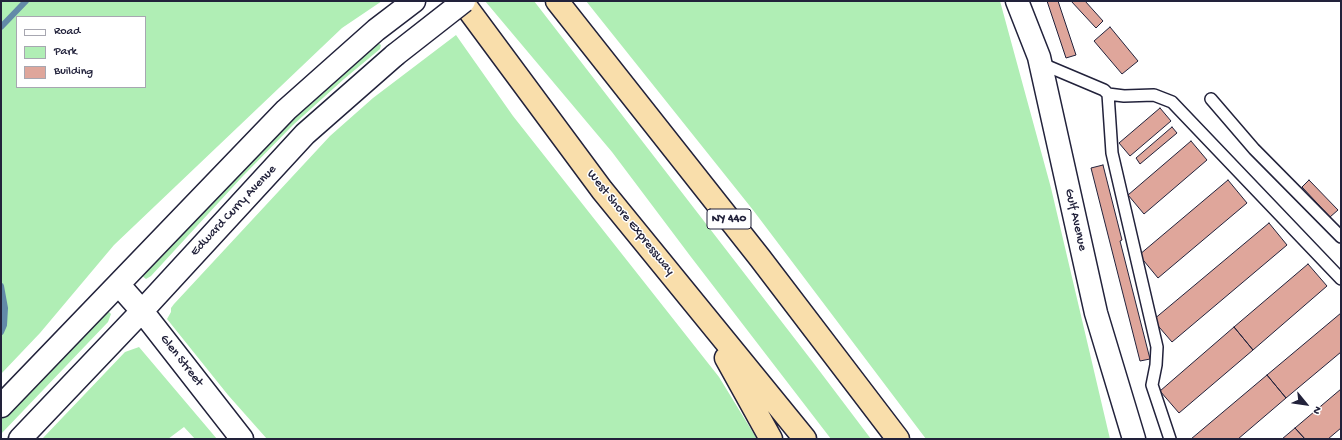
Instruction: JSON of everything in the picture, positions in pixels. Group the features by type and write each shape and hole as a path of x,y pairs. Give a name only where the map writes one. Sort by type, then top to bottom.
{"highway":[{"name":"West Shore Expressway","path":"463,1 602,190 805,439"},
{"name":"NY 440","path":"557,1 760,258 898,439"},
{"path":"602,190 729,363 771,439"}],"street":[{"path":"1,406 286,110 376,30 414,1"},
{"name":"Edward Curry Avenue","path":"20,439 142,311 305,134 395,55 463,1"},
{"name":"Gulf Avenue","path":"1017,1 1040,63 1096,313 1134,439"},
{"name":"Glen Street","path":"119,285 142,311 242,439"}],"lane":[{"path":"1040,63 1104,90 1108,94 1124,96 1154,95 1172,102 1341,279"},
{"path":"1108,94 1112,153 1157,347 1156,365 1152,385 1170,439"},
{"path":"1211,99 1254,150 1341,236"}],"green space":[{"path":"1,1 382,1 342,28 114,245 40,333 1,374"},
{"path":"485,1 534,1 871,439 831,439 612,152"},
{"path":"586,1 1000,1 1051,188 1110,439 926,439 753,210"},
{"path":"456,35 513,116 719,377 757,439 267,439 228,395 167,319 174,304 330,136 373,98"},
{"path":"378,43 381,45 380,49 293,125 242,177 151,276 146,279 141,275 289,119"},
{"path":"107,310 111,314 108,322 1,434 1,417 101,311"},
{"path":"139,347 217,439 195,439 184,427 168,439 42,439 125,352"}],"building":[{"path":"1047,1 1058,1 1076,55 1066,58"},
{"path":"1071,1 1085,1 1103,21 1096,28"},
{"path":"1110,27 1138,61 1122,74 1094,41"},
{"path":"1160,108 1171,121 1130,156 1119,143"},
{"path":"1172,127 1177,133 1140,164 1136,158"},
{"path":"1191,141 1207,160 1144,214 1128,195"},
{"path":"1103,165 1122,240 1120,241 1150,359 1140,361 1091,168"},
{"path":"1228,180 1247,203 1158,278 1139,255"},
{"path":"1309,180 1338,210 1330,217 1302,187"},
{"path":"1269,223 1287,245 1172,342 1153,320"},
{"path":"1308,264 1327,286 1253,350 1234,327"},
{"path":"1341,313 1341,352 1286,398 1267,375"},
{"path":"1234,327 1253,350 1179,413 1160,391"},
{"path":"1267,375 1286,398 1238,439 1191,439"},
{"path":"1341,389 1341,428 1328,439 1305,439 1295,428"},
{"path":"1295,428 1305,439 1282,439"}],"waterway":[{"path":"1,27 26,1"},
{"path":"1,286 5,308 4,325 1,332"}]}
